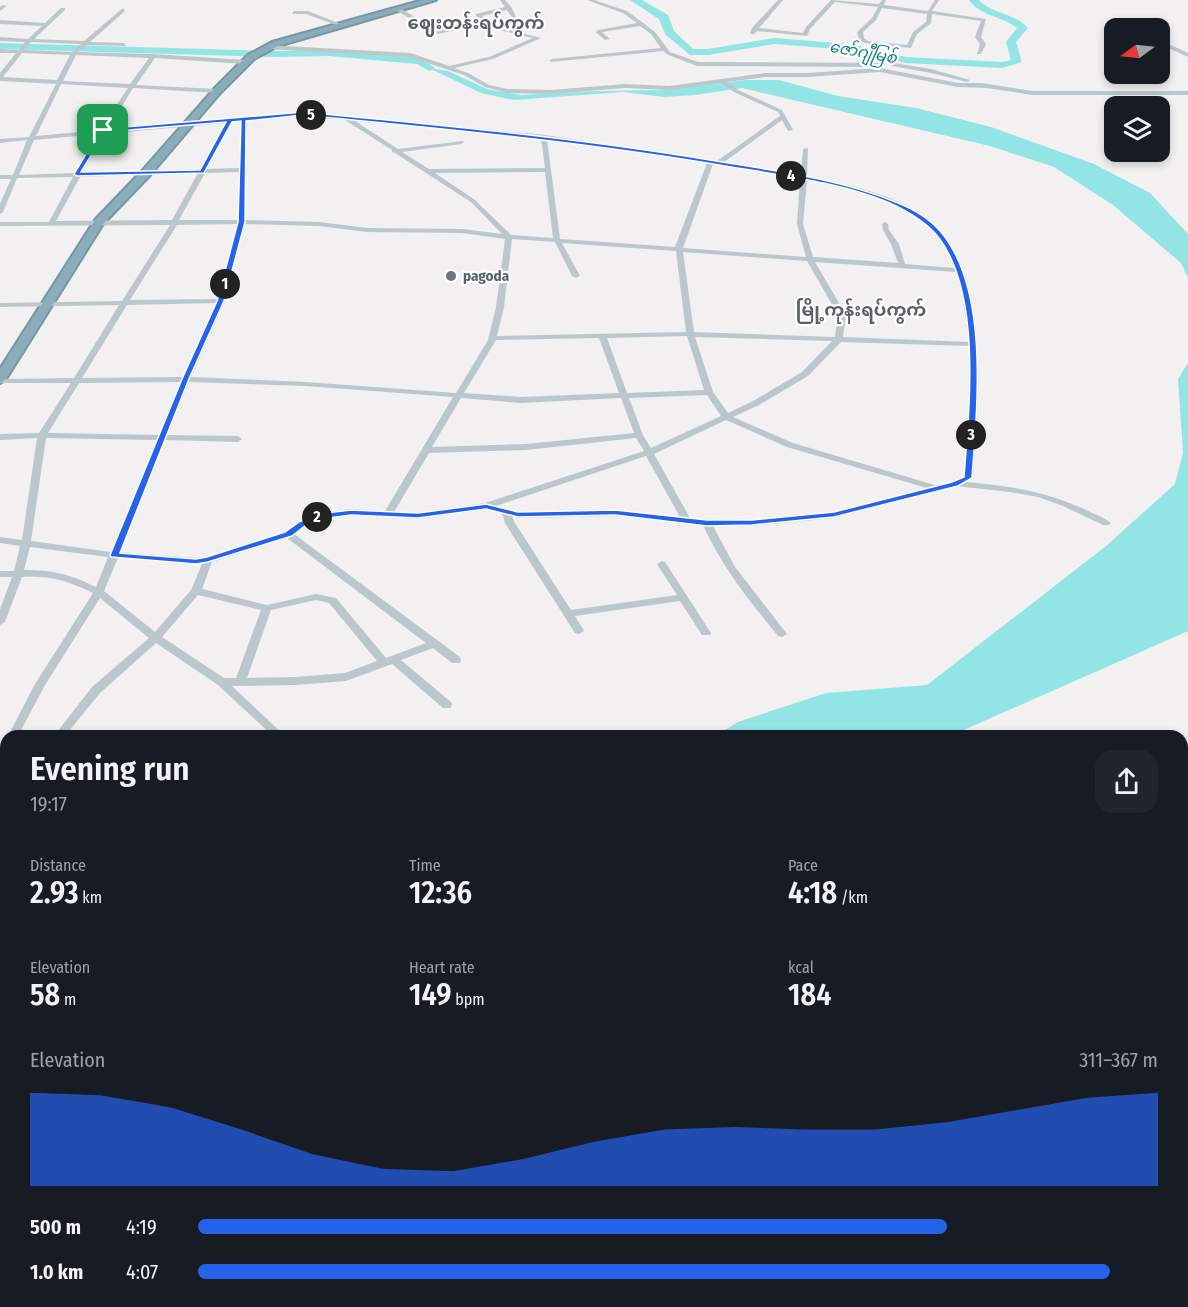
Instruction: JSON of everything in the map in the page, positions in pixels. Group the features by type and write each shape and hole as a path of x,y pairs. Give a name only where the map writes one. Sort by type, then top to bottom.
{"highway":[{"path":"0,380 99,222 146,173 217,91 256,54 338,24 432,0"}],"street":[{"path":"502,0 515,18"},
{"path":"589,0 625,12 653,33 673,56 697,64 895,65 931,71 987,86 1032,93 1188,93"},
{"path":"781,0 753,31 805,35 808,28 834,0 882,3 978,17 984,20 978,37 983,44 979,53"},
{"path":"882,3 874,19 860,32 863,41 909,47 915,33 928,22 930,11 937,0"},
{"path":"451,67 491,57 538,38 501,28 478,15 509,8"},
{"path":"0,78 28,42 63,9"},
{"path":"397,9 438,32 488,22"},
{"path":"0,212 32,138 74,53 123,10"},
{"path":"294,13 306,12 338,24"},
{"path":"0,22 46,25"},
{"path":"606,39 599,33 600,31 642,24"},
{"path":"0,39 124,45"},
{"path":"1170,47 1188,56"},
{"path":"552,61 665,49"},
{"path":"0,51 153,56 410,55 451,67 487,86 508,91 551,92 625,86 669,88 765,75 807,75 880,70 958,85 987,86"},
{"path":"52,223 103,130 153,56"},
{"path":"0,78 217,91"},
{"path":"724,82 734,90 776,108 789,130"},
{"path":"0,141 103,130 303,114 544,137 715,163 845,187 897,204 929,223 944,239 971,308 974,393 968,478 955,484 834,515 752,523 707,523 615,513 518,515 486,506"},
{"path":"783,117 715,163 679,248 690,334 709,392 726,417 790,446 938,488"},
{"path":"347,118 473,201 509,237"},
{"path":"16,730 40,684 99,592 186,379 221,301 241,222 244,119"},
{"path":"0,622 18,574 26,542 42,435 175,222 230,121"},
{"path":"544,137 557,240 576,276"},
{"path":"394,151 461,142"},
{"path":"0,540 114,555 208,560 288,534 302,524 320,516 351,512 418,516 486,506 650,452 756,403 805,374 840,339 842,315 810,260 800,224 806,149"},
{"path":"0,177 243,170"},
{"path":"425,171 549,170"},
{"path":"0,224 241,222 319,224 367,230 462,231 509,237 958,270"},
{"path":"885,224 902,266"},
{"path":"388,514 492,338 500,307 509,237"},
{"path":"0,305 221,301"},
{"path":"492,338 690,334 972,344"},
{"path":"602,336 639,435 687,521"},
{"path":"0,380 186,379 306,384 521,400 709,392"},
{"path":"426,450 526,447 639,435"},
{"path":"0,437 163,436 238,439"},
{"path":"955,484 1004,488 1039,494 1062,502 1106,524"},
{"path":"506,512 510,524 579,631"},
{"path":"707,523 717,546 744,588 782,634"},
{"path":"288,534 456,660"},
{"path":"64,730 96,690 156,638 196,591 208,560"},
{"path":"662,564 706,633"},
{"path":"0,574 44,573 67,577 99,592 156,638 222,682 273,730"},
{"path":"196,591 267,608 316,597 332,600 389,661 447,705"},
{"path":"568,614 683,597"},
{"path":"240,682 267,608"},
{"path":"222,682 296,681 346,677 433,644"}],"water":[{"path":"429,68 448,71 487,89 521,95 663,90 746,80 779,80 838,96 916,108 991,127 1094,164 1150,193 1188,234 1188,278 1181,263 1113,205 1054,167 990,146 742,88 665,97 623,92 514,100 481,93"},
{"path":"1188,363 1188,631 964,730 725,730 738,722 826,693 927,685 1106,546 1175,484 1183,453 1178,379"}],"waterway":[{"name":"ဇော်ဂျီမြစ်","path":"635,0 664,17 669,32 690,52 708,52 774,41 850,47 906,60 1002,65 1017,62 1011,42 1023,28 1012,19 979,7 974,0"},
{"path":"0,46 274,54 329,53 420,61 429,68"}],"place":[{"name":"pagoda","path":"451,276"}],"district":[{"name":"ဈေးတန်းရပ်ကွက်","path":"476,23"},
{"name":"မြို့ကုန်းရပ်ကွက်","path":"861,310"}],"route":[{"path":"103,130 77,174 202,172 230,121 244,119 303,114 544,137 663,154 803,178 845,187 897,204 929,223 944,239 971,308 974,393 968,478 955,484 834,515 752,523 707,523 615,513 518,515 486,506 418,516 351,512 320,516 302,524 288,534 257,546 208,560 114,555 186,379 221,301 241,222 244,119 103,130"}]}
